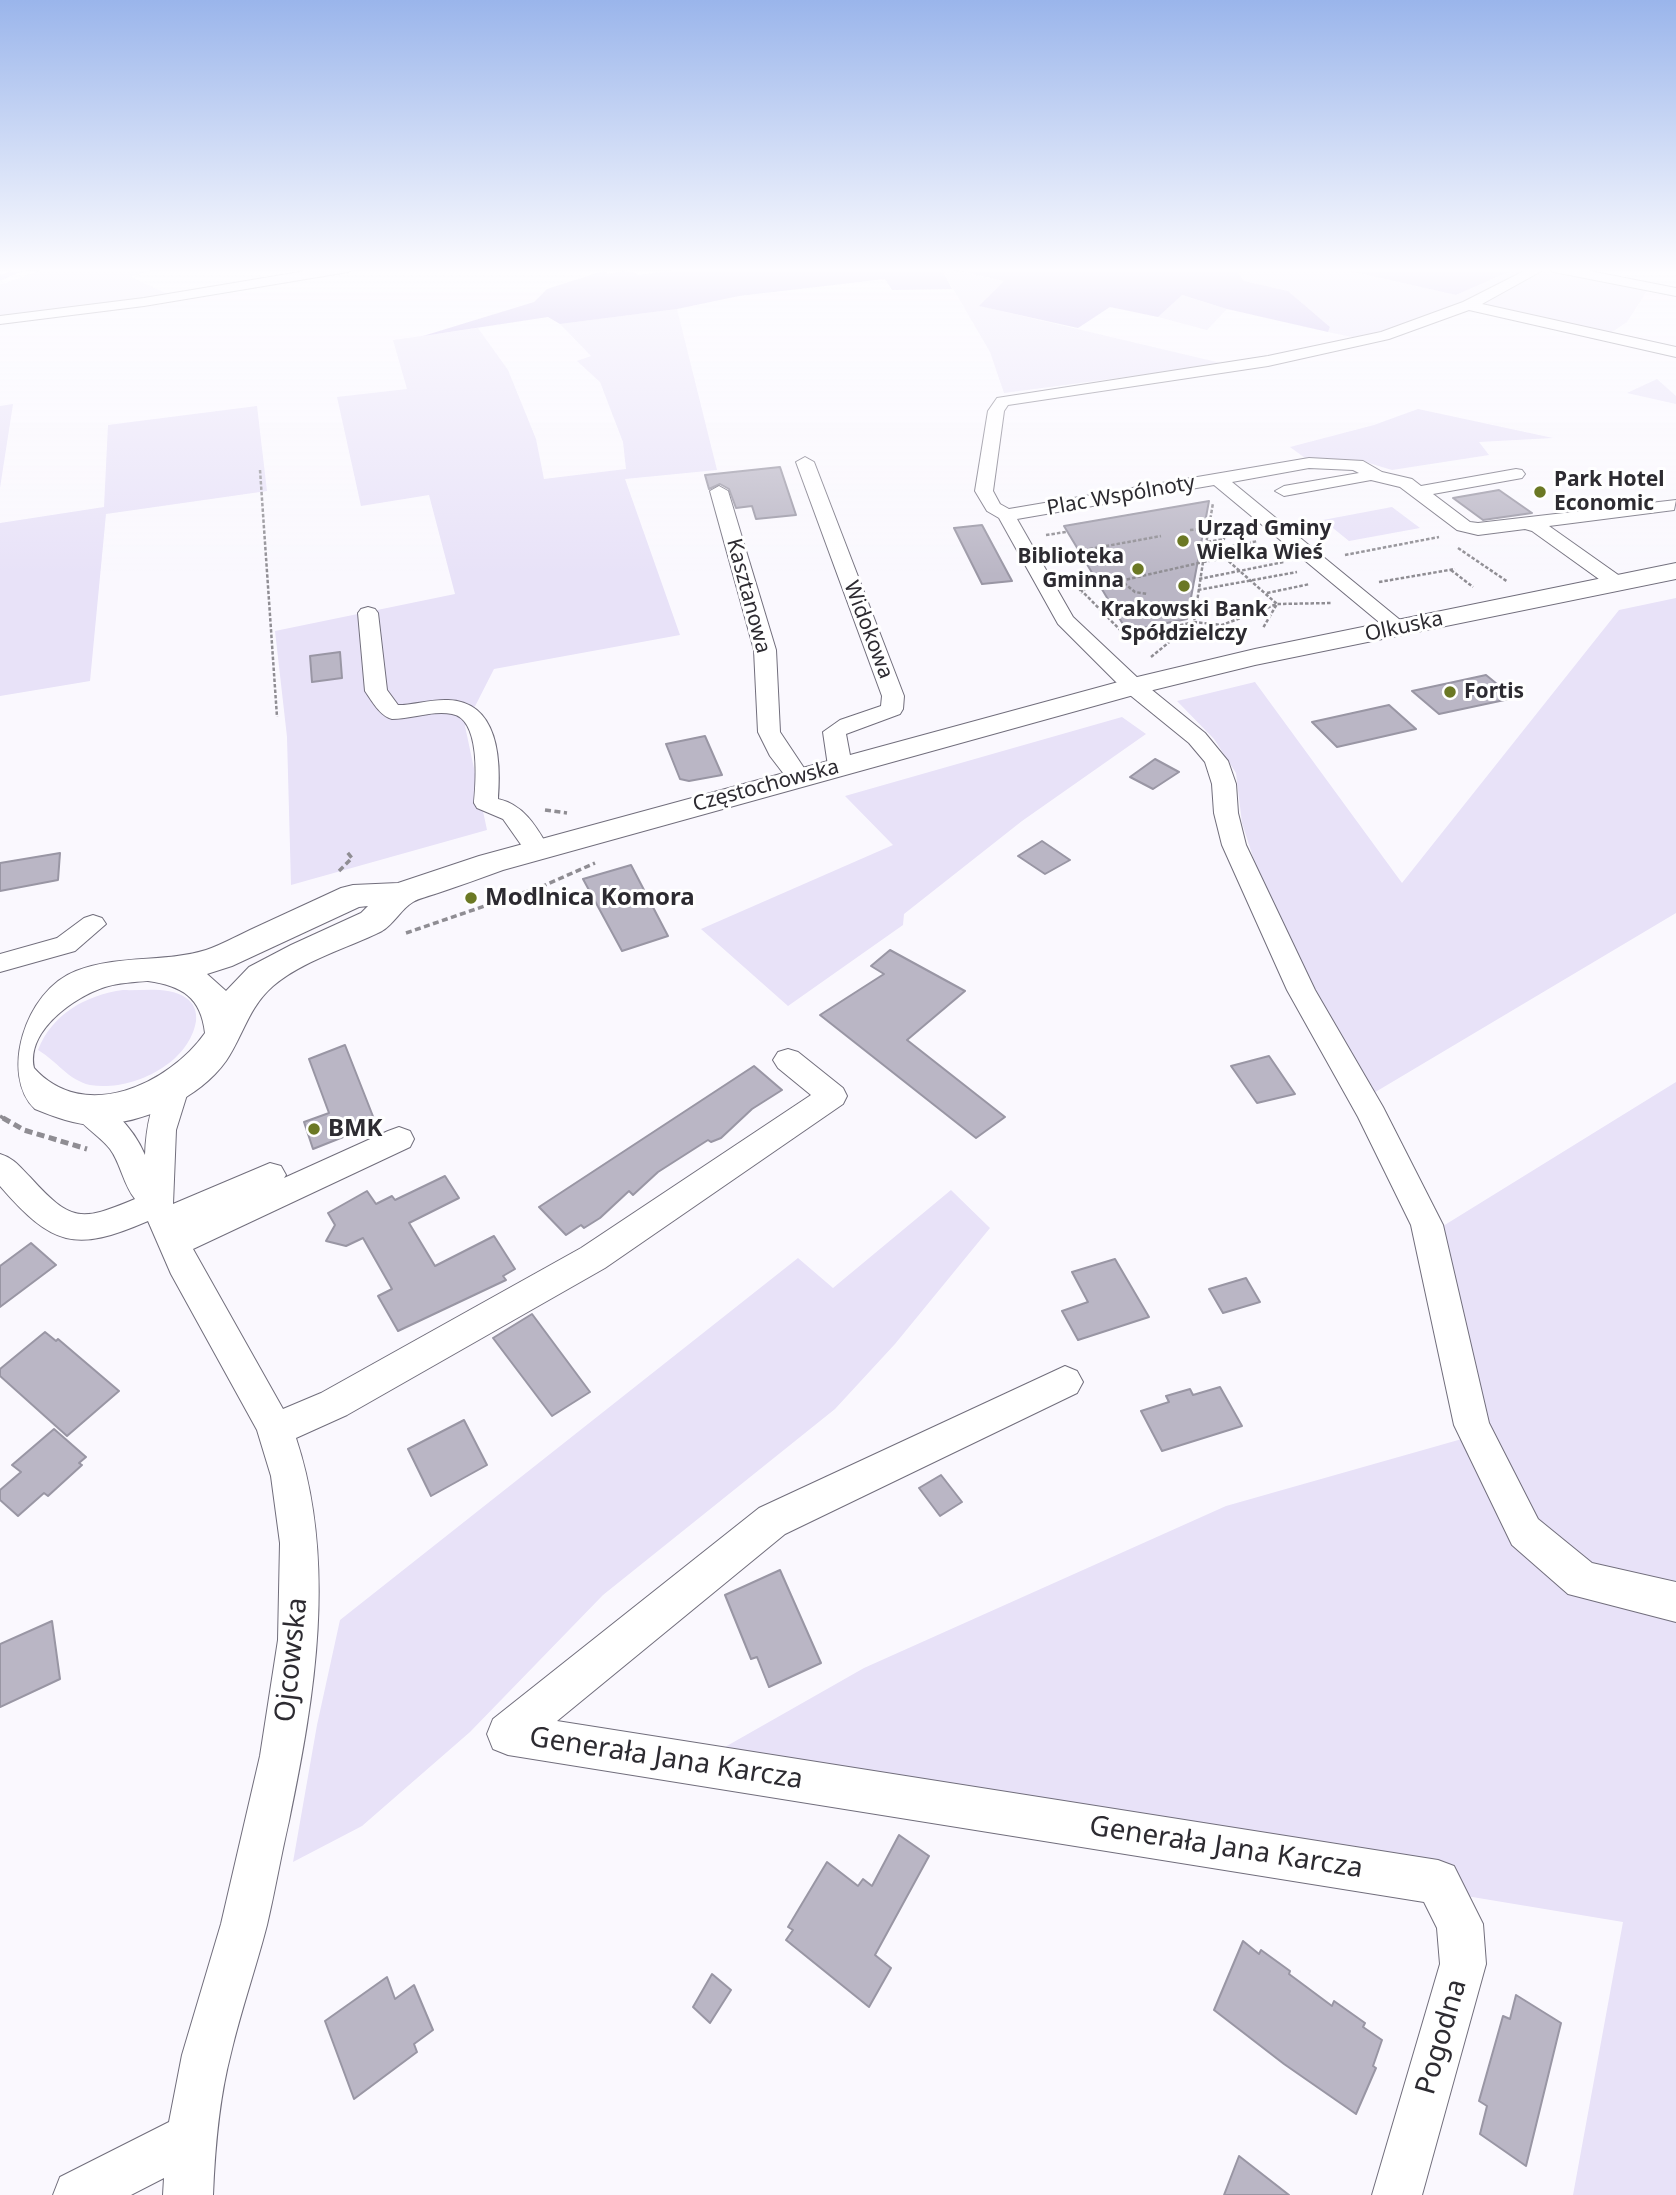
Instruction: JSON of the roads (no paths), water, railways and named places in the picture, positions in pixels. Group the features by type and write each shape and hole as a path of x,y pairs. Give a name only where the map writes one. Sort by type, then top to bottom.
{"main road":[{"name":"Olkuska","path":"1133,686 1676,571"},
{"name":"Częstochowska","path":"159,970 191,966 220,958 353,896 401,894 455,874 538,850 1133,686"},
{"name":"Częstochowska","path":"223,1034 234,1005 256,981 303,953 373,921 401,894"},
{"path":"0,1019 103,974 159,970 181,976 208,991 221,1013 223,1034 203,1064 175,1085 136,1102 87,1110 58,1104 34,1091 10,1071 14,1066 18,1043 28,1026 54,996"}],"street":[{"path":"1006,515 988,500 984,483 996,411 1003,401 1202,370"},
{"name":"Widokowa","path":"805,462 893,696 892,709 882,715 843,726 834,732 840,766"},
{"path":"1219,479 1309,463 1357,465 1376,476 1406,483 1464,526 1478,529 1674,505"},
{"path":"1418,492 1516,474"},
{"path":"1284,491 1376,476"},
{"name":"Plac Wspólnoty","path":"1133,686 1065,620 1006,515 1219,479 1398,628"},
{"name":"Kasztanowa","path":"719,491 765,650 769,732 798,777"},
{"path":"1068,505 1085,521"},
{"path":"1526,523 1539,527 1617,583"},
{"path":"368,613 376,691 380,699 392,712 444,707 457,708 472,714 476,719 489,763 486,803 507,808 538,850"},
{"path":"1133,686 1197,738 1216,761 1224,784 1226,813 1234,845 1301,990 1372,1115 1427,1225 1472,1425 1525,1532 1582,1580 1676,1602"},
{"path":"0,962 65,945 93,924"},
{"path":"275,1430 334,1404 593,1258 832,1096 788,1060"},
{"path":"165,1223 160,1128 163,1111 175,1085"},
{"name":"Ojcowska","path":"87,1110 118,1136 141,1184 261,1399 275,1430 290,1476 299,1543 298,1640 285,1730 244,1924 206,2055 191,2137 188,2195"},
{"path":"0,1166 48,1215 70,1228 93,1228 165,1223 399,1139"},
{"path":"165,1223 270,1175"},
{"name":"Generała Jana Karcza","path":"1065,1382 772,1521 508,1734 1438,1882"},
{"name":"Pogodna","path":"1397,2195 1464,1964 1460,1924 1438,1882"},
{"path":"78,2195 191,2137"}],"place":[{"name":"Park Hotel Economic","path":"1540,492"},
{"name":"Urząd Gminy Wielka Wieś","path":"1183,541"},
{"name":"Biblioteka Gminna","path":"1138,569"},
{"name":"Krakowski Bank Spółdzielczy","path":"1184,586"},
{"name":"Fortis","path":"1450,692"},
{"name":"Modlnica Komora","path":"471,898"},
{"name":"BMK","path":"314,1129"}]}
